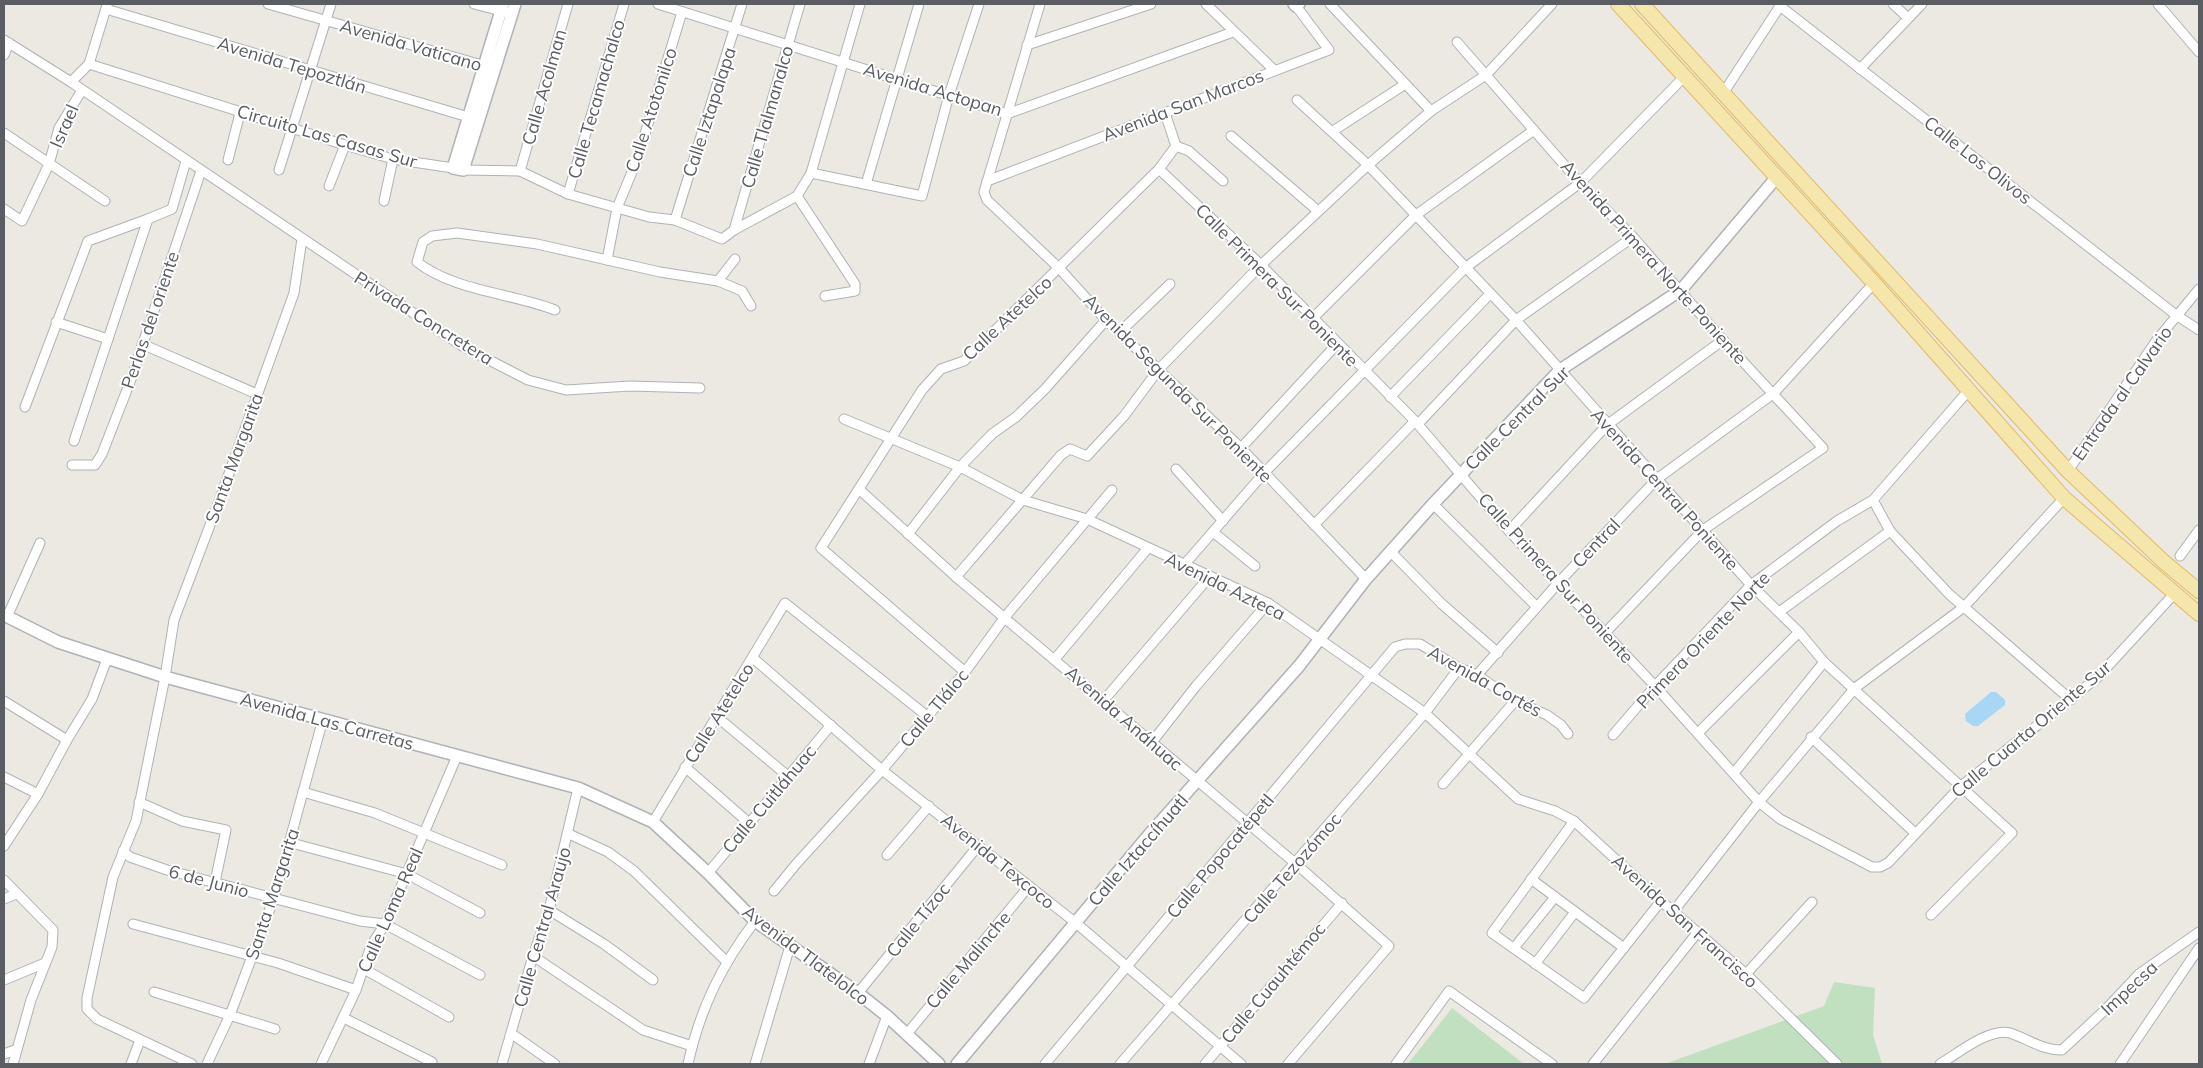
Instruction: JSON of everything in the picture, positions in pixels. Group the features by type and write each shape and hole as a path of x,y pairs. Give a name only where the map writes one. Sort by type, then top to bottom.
{"main road":[{"path":"1618,4 1874,283 2064,498 2199,614"},
{"path":"1642,4 2068,471 2164,562 2199,591"}],"street":[{"name":"Avenida Vaticano","path":"268,4 490,67"},
{"path":"279,170 331,4"},
{"path":"458,169 508,8 474,4"},
{"name":"Calle Acolman","path":"520,171 568,4"},
{"name":"Calle Tecamachalco","path":"568,194 624,4"},
{"name":"Avenida Actopan","path":"658,4 898,78 1007,114 1234,32"},
{"name":"Calle Iztapalapa","path":"674,220 742,4"},
{"name":"Calle Tlalmanalco","path":"734,230 800,4"},
{"path":"825,296 850,293 854,291 855,284 797,196 811,173 860,4"},
{"path":"866,184 919,4"},
{"path":"811,173 922,196 949,95 979,4"},
{"path":"987,180 1040,4"},
{"path":"1027,45 1151,4"},
{"path":"1206,4 1274,70"},
{"path":"1330,4 1430,111"},
{"path":"956,577 1061,455 1070,449 1087,456 1124,416 1159,369 1260,265 1368,165 1430,111 1486,75 1552,4"},
{"path":"1892,4 1908,18"},
{"path":"1860,69 1922,4"},
{"path":"2158,4 2199,52"},
{"name":"Avenida San Marcos","path":"987,180 1329,50 1296,5"},
{"path":"1724,92 1779,5"},
{"name":"Calle Los Olivos","path":"1779,5 2176,315 2199,330"},
{"path":"71,82 88,64 107,6"},
{"name":"Avenida Tepoztlán","path":"107,6 473,119"},
{"name":"Calle Atotonilco","path":"607,260 617,208 637,160 682,12"},
{"path":"4,55 6,41"},
{"name":"Privada Concretera","path":"6,41 71,82 186,162 462,346 528,380 566,390 630,386 700,388"},
{"name":"Avenida Primera Norte Poniente","path":"1457,42 1580,183 1633,237 1723,340 1774,393 1822,448 1703,530"},
{"name":"Circuito Las Casas Sur","path":"88,64 240,113 292,127 393,159 458,169 520,171 568,194 649,217 674,220 722,239 734,230 797,196"},
{"path":"1184,565 1264,473 1465,268 1580,183 1684,78"},
{"path":"1333,131 1404,85"},
{"name":"Israel","path":"4,209 22,220 49,164 59,128 82,90"},
{"name":"Avenida Central Poniente","path":"1297,100 1368,165 1516,320 1607,425 1751,585 1799,632 1824,662 1855,688 2012,833 1931,915"},
{"path":"228,160 240,113"},
{"path":"1165,113 1176,146 1189,151 1223,182"},
{"path":"1313,318 1416,214 1534,130"},
{"name":"Israel","path":"4,133 105,201"},
{"path":"1231,136 1318,211"},
{"path":"329,186 345,145"},
{"name":"Calle Atetelco","path":"965,672 821,548 860,490 922,390 941,369 964,361 1160,169 1176,146"},
{"path":"384,201 393,159"},
{"path":"25,407 88,241 172,209 186,162"},
{"name":"Calle Primera Sur Poniente","path":"1160,169 1260,265 1416,423 1509,531 1655,686 1759,802 1780,820 1872,867 1880,867 1888,863"},
{"name":"Perlas del oriente","path":"72,465 95,466 102,454 201,172"},
{"name":"Calle Central Sur","path":"1320,638 1390,551 1560,370 1681,290 1776,178"},
{"name":"Avenida Segunda Sur Poniente","path":"987,180 984,192 987,200 1059,268 1106,320 1240,448 1366,579"},
{"name":"Perlas del oriente","path":"74,442 148,219"},
{"path":"555,310 538,303 484,291 427,270 416,262 424,242 432,236 457,233 537,244 607,260 718,281 742,291 751,306"},
{"path":"1314,525 1516,320 1633,237"},
{"name":"Santa Margarita","path":"140,1040 97,1019 87,1009 87,998 114,876 136,821 165,677 174,620 294,293 302,239"},
{"path":"718,281 735,259"},
{"path":"1657,479 1727,430 1774,393 1874,283"},
{"path":"1120,332 1170,284"},
{"name":"Entrada al Calvario","path":"2068,471 2156,341 2199,289"},
{"path":"1390,397 1490,294"},
{"path":"908,534 960,468 992,434 1016,417 1045,389 1106,320"},
{"path":"56,322 108,339"},
{"path":"1509,531 1607,425 1723,340"},
{"path":"142,344 257,394"},
{"path":"1240,448 1337,344"},
{"path":"1969,390 1874,500 1890,531 1964,607 2071,700"},
{"name":"Avenida Azteca","path":"844,420 893,438 960,468 1023,500 1087,520 1268,603 1320,638 1371,677 1426,713 1518,800"},
{"path":"1176,469 1223,521"},
{"name":"Central","path":"1477,675 1559,582 1657,479"},
{"name":"Avenida Anáhuac","path":"860,490 956,577 1295,862 1388,946 1288,1064"},
{"name":"Calle Tláloc","path":"774,891 882,770 965,672 1005,617 1112,490"},
{"path":"1673,912 1811,737 1855,688 1964,607 2064,498"},
{"name":"Primera Oriente Norte","path":"1613,735 1655,686 1751,585 1836,521 1874,500"},
{"path":"1433,504 1537,607"},
{"path":"1605,633 1703,530"},
{"path":"2180,556 2199,530"},
{"path":"1778,612 1890,531"},
{"path":"1213,532 1254,566"},
{"path":"6,616 40,544"},
{"path":"1055,659 1148,548"},
{"path":"1390,551 1442,604 1498,653"},
{"path":"1104,700 1210,576"},
{"name":"Calle Cuarta Oriente Sur","path":"1888,863 1960,787 2098,677 2174,594"},
{"name":"Calle Atetelco","path":"653,822 785,603 927,716"},
{"path":"1152,742 1196,686 1268,603"},
{"name":"Avenida Las Carretas","path":"6,616 58,642 107,659 165,677 578,788 653,822"},
{"path":"1698,733 1799,632"},
{"name":"Calle Iztaccíhuatl","path":"957,1064 1148,836 1198,781 1320,638"},
{"name":"Avenida Cortés","path":"1395,647 1405,644 1420,644 1460,668 1477,675 1515,701 1554,720 1568,734"},
{"name":"Calle Popocatépetl","path":"1045,1064 1127,969 1247,822 1395,647"},
{"name":"Avenida Texcoco","path":"753,658 882,770 1076,923 1127,969 1241,1064"},
{"path":"4,846 38,794 92,699 107,659"},
{"path":"1734,773 1824,662"},
{"name":"Calle Tezozómoc","path":"1120,1064 1172,1007 1295,862 1426,713 1460,668"},
{"path":"4,701 67,740"},
{"path":"1443,784 1515,701"},
{"path":"716,716 789,777"},
{"name":"Santa Margarita","path":"207,1064 230,1015 274,898 323,719"},
{"name":"Calle Cuitláhuac","path":"708,873 831,725"},
{"path":"1811,737 1915,834"},
{"name":"Calle Loma Real","path":"321,1064 356,990 370,946 385,924 457,756"},
{"path":"685,767 749,823"},
{"path":"4,777 38,794"},
{"name":"Calle Central Araujo","path":"502,1064 533,956 549,910 569,834 578,788"},
{"path":"303,792 376,813 502,865"},
{"name":"Avenida San Francisco","path":"1518,800 1555,811 1574,821 1673,912 1746,974 1836,1064"},
{"path":"139,802 182,820 226,830 215,882"},
{"path":"887,855 930,806"},
{"path":"1574,821 1492,933 1584,998 1661,901"},
{"name":"Avenida Tlatelolco","path":"653,822 755,920 858,993 887,1016 939,1064"},
{"path":"569,834 608,852 634,871 726,961"},
{"path":"288,842 407,874 480,913"},
{"name":"Calle Tízoc","path":"858,993 978,846"},
{"name":"6 de Junio","path":"123,851 130,857 159,868 360,921 385,924"},
{"path":"1531,879 1624,948"},
{"path":"4,880 54,930 52,947 15,1050 13,1064"},
{"name":"Calle Malinche","path":"906,1034 1029,886"},
{"path":"4,900 16,894"},
{"path":"1514,948 1555,897"},
{"path":"1746,974 1812,902"},
{"name":"Calle Cuauhtémoc","path":"1205,1064 1342,903"},
{"path":"549,910 604,944 653,980"},
{"path":"1535,964 1575,912"},
{"path":"688,1064 692,1046 709,997 726,961 755,920"},
{"path":"133,924 253,956 356,990"},
{"path":"385,924 480,975"},
{"name":"Impecsa","path":"1940,1064 1996,1032 2009,1032 2051,1050 2062,1050 2106,1009 2139,974 2199,932"},
{"path":"1593,1064 1697,933"},
{"path":"755,1064 790,946"},
{"name":"Impecsa","path":"2120,1064 2199,948"},
{"path":"533,956 643,1030 692,1046"},
{"path":"4,980 45,964"},
{"path":"364,969 449,1017"},
{"path":"1396,1064 1449,991 1540,1061 1552,1064"},
{"path":"154,992 275,1029"},
{"path":"869,1064 887,1016"},
{"path":"344,1018 432,1062"},
{"path":"512,1034 555,1064"},
{"path":"131,1064 140,1040 192,1064"},
{"path":"4,1054 15,1050"}],"green space":[{"path":"1834,982 1875,988 1873,1035 1882,1064 1665,1064 1824,1006"},
{"path":"1452,1008 1524,1064 1408,1064"}],"water":[{"path":"1991,692 1996,692 2005,700 2005,705 1978,726 1973,726 1966,721 1965,714"}]}
